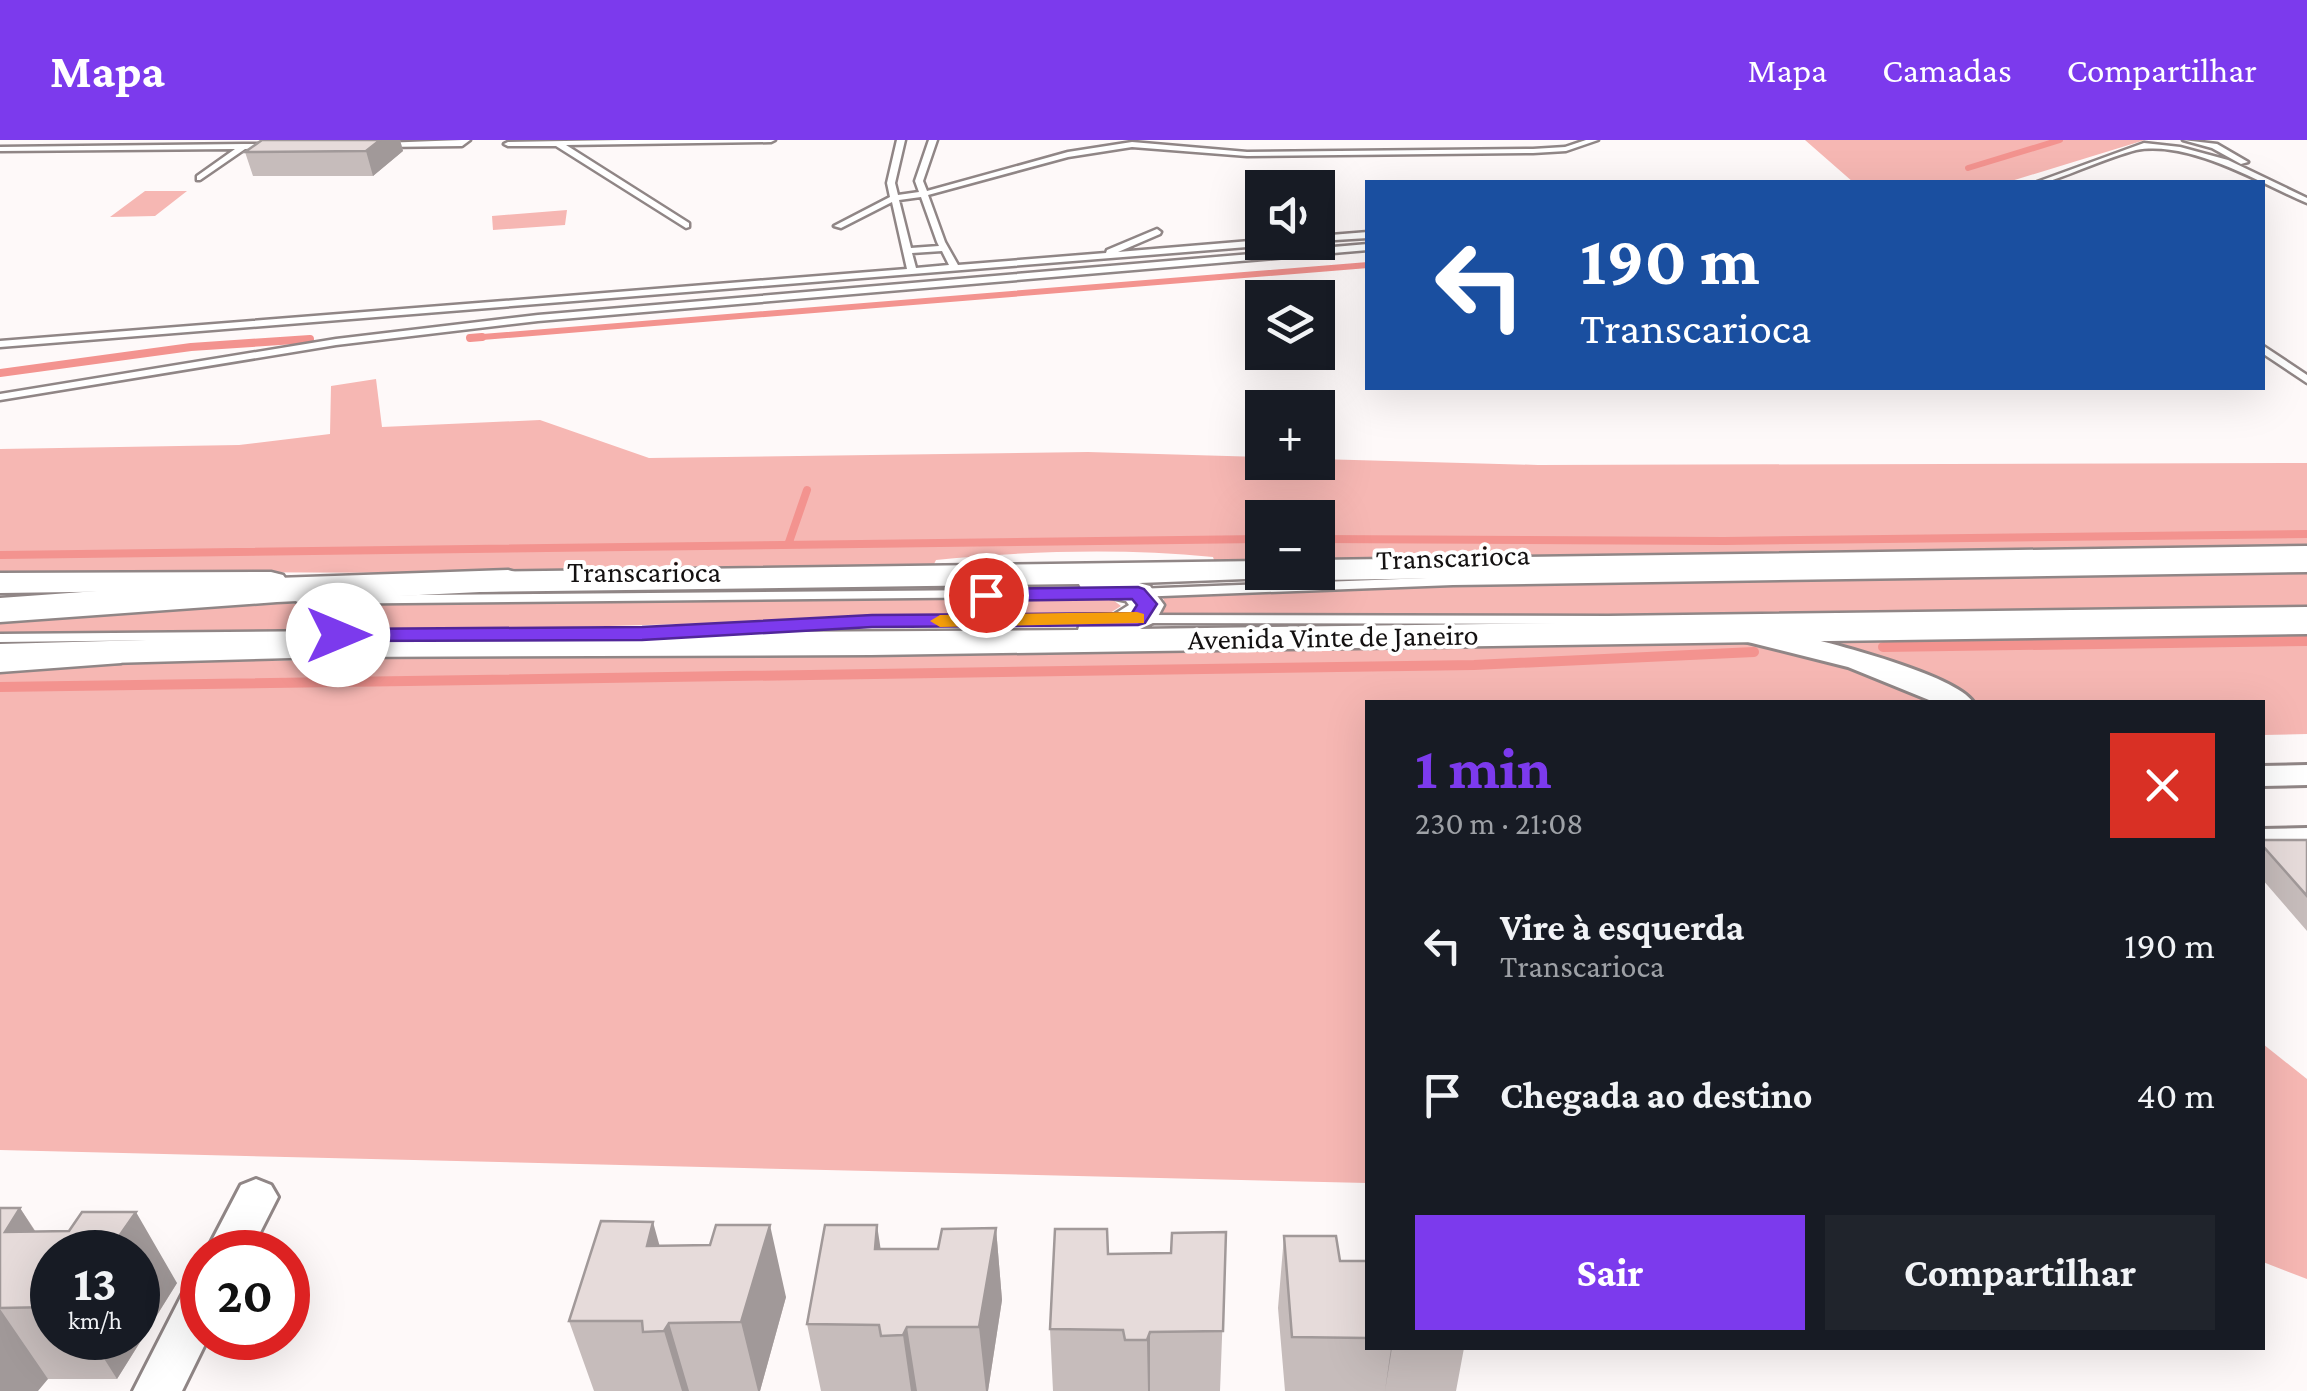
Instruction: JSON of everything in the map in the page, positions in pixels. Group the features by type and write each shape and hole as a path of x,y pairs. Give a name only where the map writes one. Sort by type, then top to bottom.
{"main road":[{"path":"0,608 277,590 508,582"},
{"path":"0,657 107,654"}],"street":[{"path":"1335,570 2307,556"},
{"path":"0,583 508,582 1245,571"},
{"path":"871,644 1004,629 1116,627 1138,606 1110,586 1019,586 885,576"},
{"name":"Avenida Vinte de Janeiro","path":"107,654 327,646 871,644 2307,622"},
{"path":"1725,631 1810,643 1873,664 1954,700"},
{"path":"2265,776 2307,775"},
{"path":"2265,840 2307,839"},
{"path":"239,1230 256,1197"},
{"path":"156,1391 180,1345"}],"lane":[{"path":"0,161 35,140"},
{"path":"363,145 462,144 466,140"},
{"path":"508,144 770,140"},
{"path":"901,140 891,184 912,271"},
{"path":"933,140 919,181 955,267"},
{"path":"838,226 894,198 924,194 1113,146 1184,144 1215,153 1247,154 1532,152 1566,149 1594,140"},
{"path":"2046,180 2166,140"},
{"path":"2187,140 2214,146 2307,200"},
{"path":"557,143 686,225"},
{"path":"200,178 244,146"},
{"path":"0,149 284,146"},
{"path":"2137,147 2179,148 2259,174"},
{"path":"900,223 934,220"},
{"path":"1096,257 1157,232"},
{"path":"1335,238 1365,235"},
{"path":"0,344 1245,244"},
{"path":"0,397 336,342 538,318 1365,246"},
{"path":"907,251 944,248"},
{"path":"2265,350 2307,380"},
{"name":"Transcarioca","path":"0,638 642,634 1138,606 1453,581 2307,568"},
{"name":"Transcarioca","path":"64,605 496,597 1138,606 1608,620 2307,611"}],"shaded area":[{"path":"1805,140 2145,140 2015,180 1851,180"},
{"path":"145,191 187,191 155,216 110,217"},
{"path":"567,210 565,225 493,230 492,216"},
{"path":"376,379 382,427 540,420 649,458 1088,452 1245,457 1245,480 1335,480 1335,459 1538,465 2307,463 2307,545 1335,559 1335,500 1245,500 1245,559 1144,552 1074,552 936,560 934,564 439,573 0,571 0,449 239,445 330,434 331,386"},
{"path":"2307,572 2307,606 1603,615 1162,615 1161,596 1591,582"},
{"path":"1109,597 1121,606 1107,615 415,631 0,632 0,613 122,605"},
{"path":"2307,629 2307,734 2265,735 2265,700 1365,700 1365,1183 0,1150 0,665"},
{"path":"2265,1046 2307,1079 2307,1279 2265,1263"}],"building":[{"path":"262,140 380,140 366,151 245,152"},
{"path":"2265,840 2307,840 2307,896 2265,848"},
{"path":"0,1208 20,1208 5,1232 30,1232 30,1307 0,1308"},
{"path":"82,1212 136,1212 123,1230 70,1230"},
{"path":"601,1221 653,1222 647,1246 710,1245 716,1225 770,1225 741,1322 669,1323 664,1331 643,1332 642,1321 569,1321"},
{"path":"825,1225 877,1225 875,1249 938,1249 942,1229 996,1228 979,1327 907,1327 903,1335 881,1336 879,1325 807,1324"},
{"path":"1055,1229 1107,1229 1108,1254 1171,1253 1172,1233 1226,1232 1223,1331 1150,1332 1147,1340 1125,1340 1123,1330 1050,1329"},
{"path":"1284,1236 1336,1236 1340,1261 1365,1261 1365,1338 1292,1337"}],"waterway":[{"path":"1968,168 2060,140"},
{"path":"482,337 470,338 1365,265"},
{"path":"0,373 191,347 310,339 302,340"},
{"path":"788,545 807,490"},
{"path":"1335,539 1724,541 2307,534"},
{"path":"0,555 1245,539"},
{"path":"1883,647 2307,641"},
{"path":"0,687 1474,665 1754,652"}],"slow traffic":[{"path":"940,621 1137,619"}],"route":[{"path":"338,635 642,634 872,621 1138,618 1147,610 1138,593 986,595"}]}
